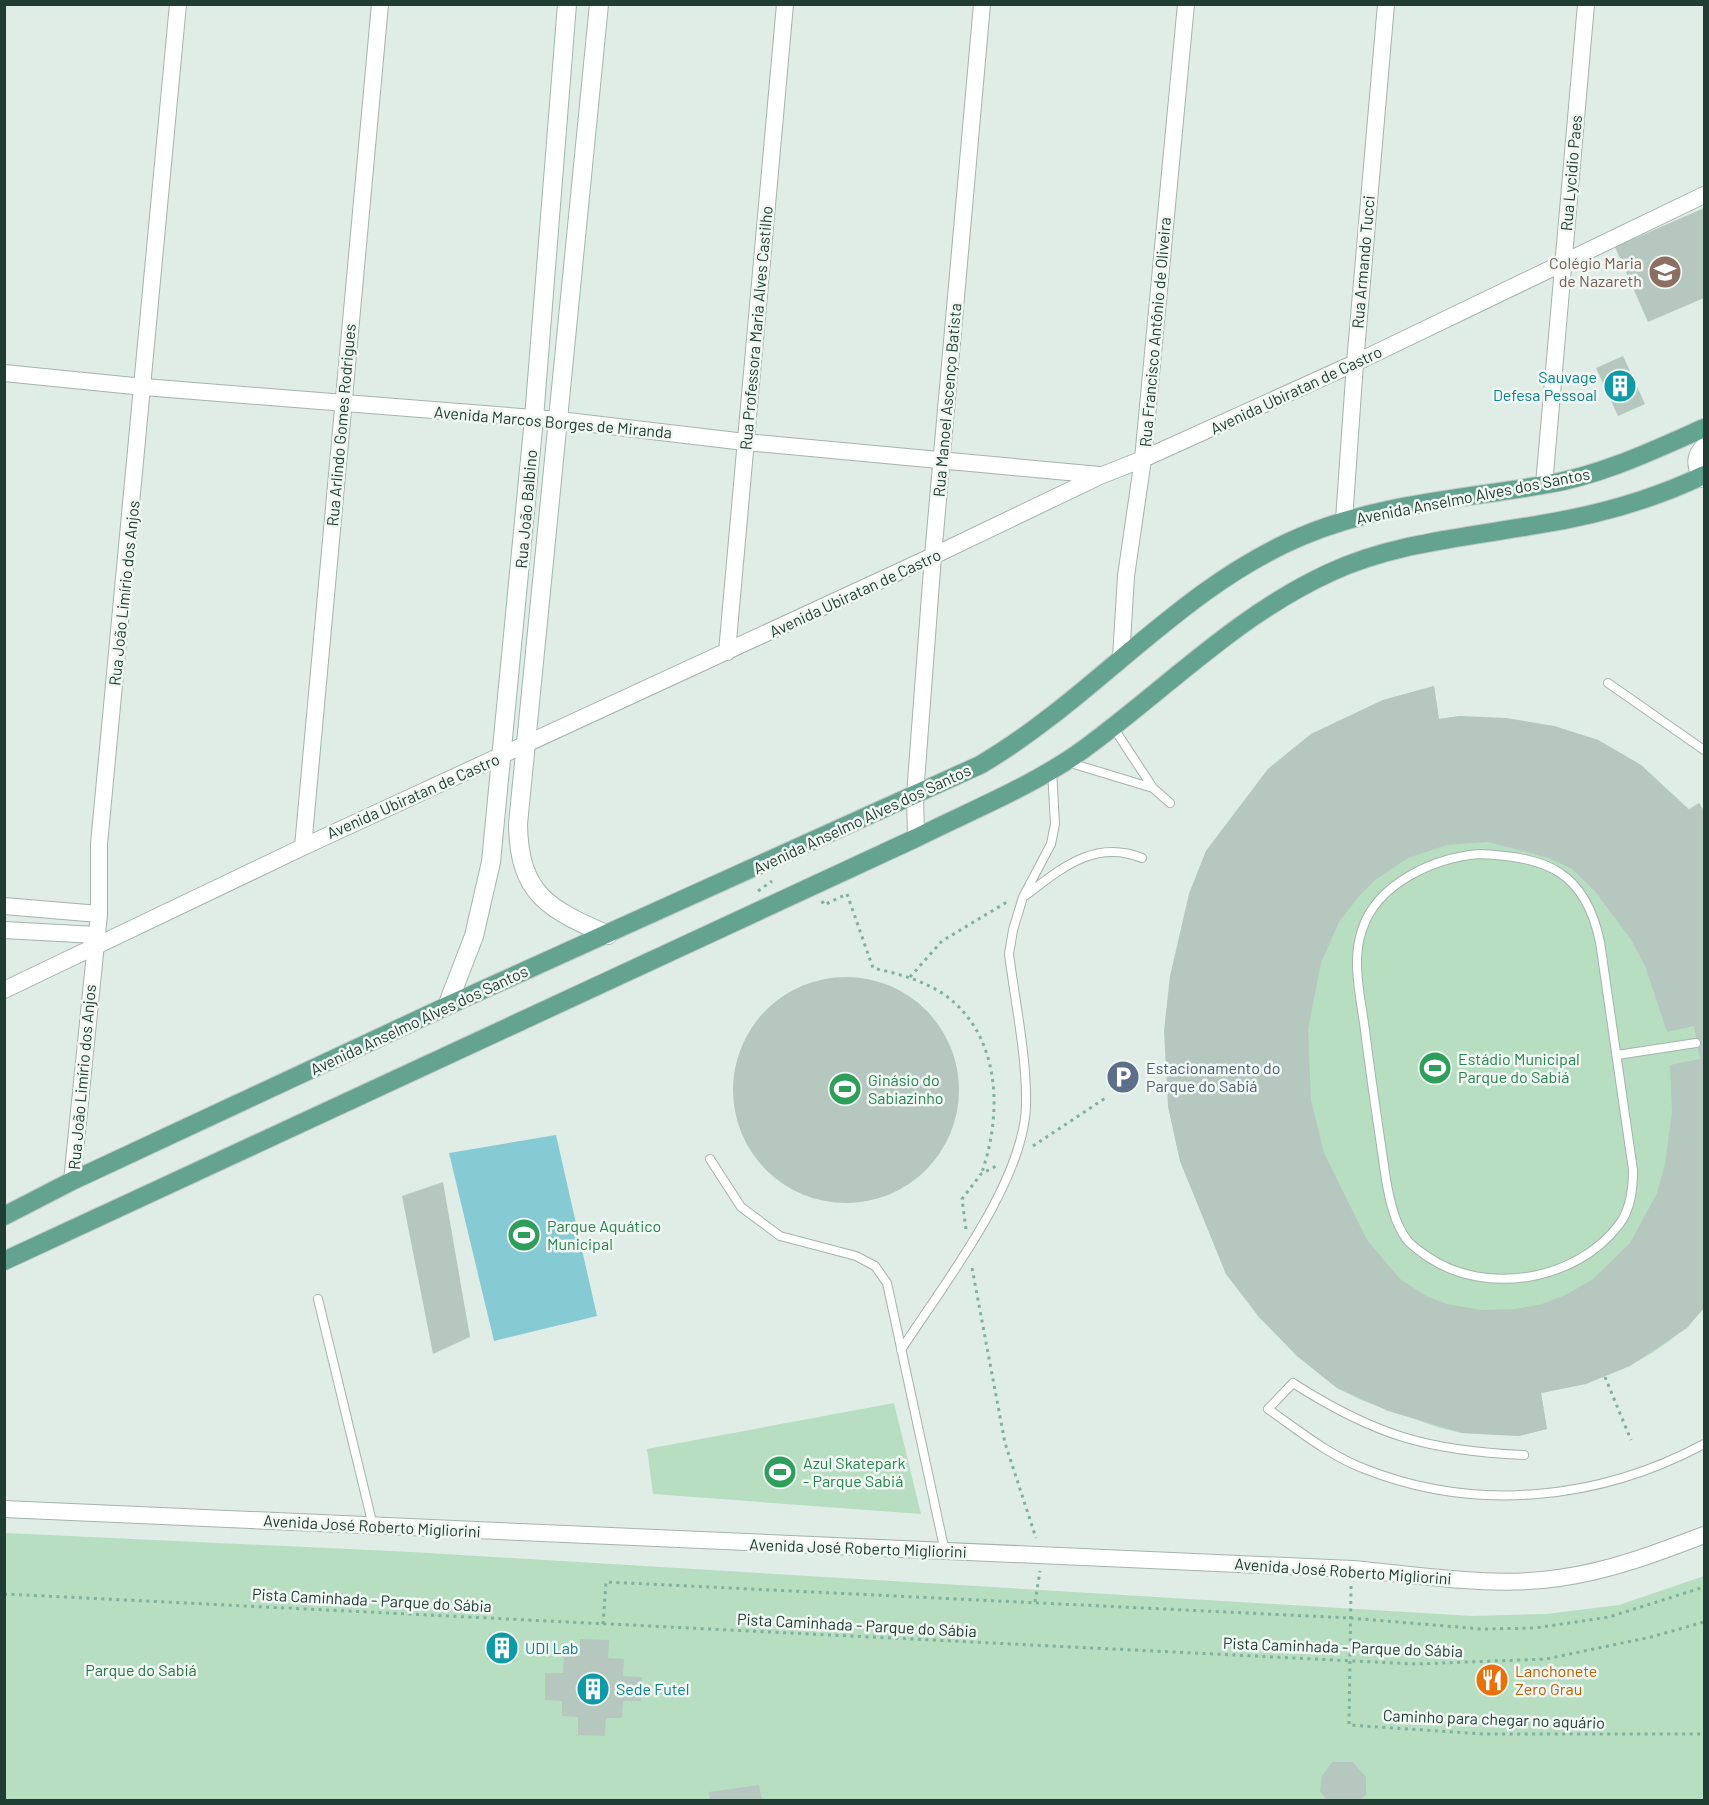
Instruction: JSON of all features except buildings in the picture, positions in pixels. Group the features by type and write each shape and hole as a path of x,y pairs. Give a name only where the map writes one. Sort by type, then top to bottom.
{"main road":[{"name":"Rua João Balbino","path":"447,1006 474,936 490,862 534,418 567,4"},
{"name":"Rua João Balbino","path":"599,4 560,420 526,745 519,840 520,857 529,882 549,906 563,915 608,935"},
{"name":"Avenida Anselmo Alves dos Santos","path":"4,1216 72,1181 447,1006 980,765 1011,747 1188,604 1226,578 1299,537 1344,520 1411,504 1544,485 1616,466 1704,428"},
{"path":"4,1261 916,838 1059,766 1113,726 1201,653 1256,613 1331,572 1369,557 1419,545 1590,514 1703,477"}],"street":[{"name":"Rua João Limírio dos Anjos","path":"72,1181 99,914 99,844 144,387 178,4"},
{"name":"Rua Arlindo Gomes Rodrigues","path":"303,847 380,4"},
{"name":"Rua Professora Maria Alves Castilho","path":"727,652 785,4"},
{"name":"Rua Manoel Ascenço Batista","path":"916,838 915,795 933,556 982,4"},
{"name":"Rua Francisco Antônio de Oliveira","path":"1121,658 1126,576 1143,459 1186,4"},
{"name":"Rua Armando Tucci","path":"1344,520 1354,363 1386,4"},
{"name":"Rua Lycidio Paes","path":"1544,485 1587,4"},
{"name":"Avenida Ubiratan de Castro","path":"4,990 95,941 727,652 1100,476 1143,459 1354,363 1704,195"},
{"name":"Avenida Marcos Borges de Miranda","path":"4,373 343,404 560,420 745,442 1100,476"},
{"path":"1703,477 1695,463 1704,446"},
{"path":"4,906 99,914"},
{"path":"4,930 95,941"},
{"name":"Avenida José Roberto Migliorini","path":"4,1509 1352,1569 1496,1581 1556,1579 1629,1563 1704,1535"}],"lane":[{"path":"1608,683 1704,750"},
{"path":"1113,726 1153,788 1170,803"},
{"path":"901,1350 968,1250 1018,1155 1026,1105 1009,954 1013,930 1023,897 1051,844 1059,766 1153,788"},
{"path":"1023,897 1064,867 1083,857 1103,852 1126,851 1143,858"},
{"path":"1462,855 1494,855 1555,870 1570,880 1584,896 1596,921 1617,1055 1633,1170 1630,1201 1619,1225 1605,1241 1582,1257 1557,1269 1530,1276 1498,1280 1473,1276 1436,1262 1409,1242 1400,1229 1392,1210 1359,983 1358,943 1364,923 1374,908 1402,882 1443,859 1462,855"},
{"path":"1617,1055 1696,1043"},
{"path":"710,1159 741,1207 780,1236 856,1256 875,1266 887,1283 945,1552"},
{"path":"318,1299 373,1526"},
{"path":"1524,1455 1466,1452 1394,1435 1337,1411 1293,1383 1268,1409 1318,1443 1363,1469 1411,1485 1472,1494 1532,1496 1569,1492 1613,1482 1655,1467 1704,1444"}],"path":[{"path":"815,885 824,905 847,894 873,968 910,977 948,998 973,1024 991,1065 994,1098 991,1144 981,1174 962,1199 968,1250 1005,1443 1042,1556 1035,1602"},
{"path":"910,977 942,941 987,916 1029,886"},
{"path":"981,1174 1018,1155 1107,1097"},
{"path":"1605,1377 1631,1440"},
{"path":"1349,1659 1352,1569"},
{"path":"603,1624 606,1582 1350,1618 1482,1629 1535,1628 1609,1617 1704,1587"},
{"name":"Pista Caminhada - Parque do Sábia","path":"4,1594 1458,1664 1546,1659 1651,1637 1704,1622"},
{"name":"Caminho para chegar no aquário","path":"1349,1659 1349,1725 1484,1734 1704,1734"}],"green space":[{"name":"Estádio Municipal Parque do Sabiá","path":"1434,686 1439,719 1460,716 1554,726 1598,740 1641,765 1689,809 1699,803 1704,811 1704,1308 1669,1341 1630,1365 1588,1381 1541,1393 1547,1429 1519,1436 1462,1433 1440,1428 1361,1400 1337,1388 1297,1356 1259,1317 1226,1274 1180,1161 1168,1106 1189,894 1206,851 1268,769 1311,734 1383,700"},
{"name":"Azul Skatepark - Parque Sabiá","path":"894,1403 921,1514 653,1494 647,1449"},
{"name":"Parque do Sabiá","path":"5,1533 412,1552 1472,1616 1546,1614 1619,1605 1704,1576 1704,1800 5,1800"}],"water":[{"name":"Parque Aquático Municipal","path":"556,1135 597,1316 494,1341 449,1153"}],"place":[{"name":"Colégio Maria de Nazareth","path":"1665,272"},
{"name":"Sauvage Defesa Pessoal","path":"1620,386"},
{"name":"Estádio Municipal Parque do Sabiá","path":"1435,1068"},
{"name":"Estacionamento do Parque do Sabiá","path":"1123,1077"},
{"name":"Ginásio do Sabiazinho","path":"845,1089"},
{"name":"Parque Aquático Municipal","path":"524,1235"},
{"name":"Azul Skatepark - Parque Sabiá","path":"780,1472"},
{"name":"UDI Lab","path":"502,1648"},
{"name":"Lanchonete Zero Grau","path":"1492,1680"},
{"name":"Sede Futel","path":"593,1689"}]}
